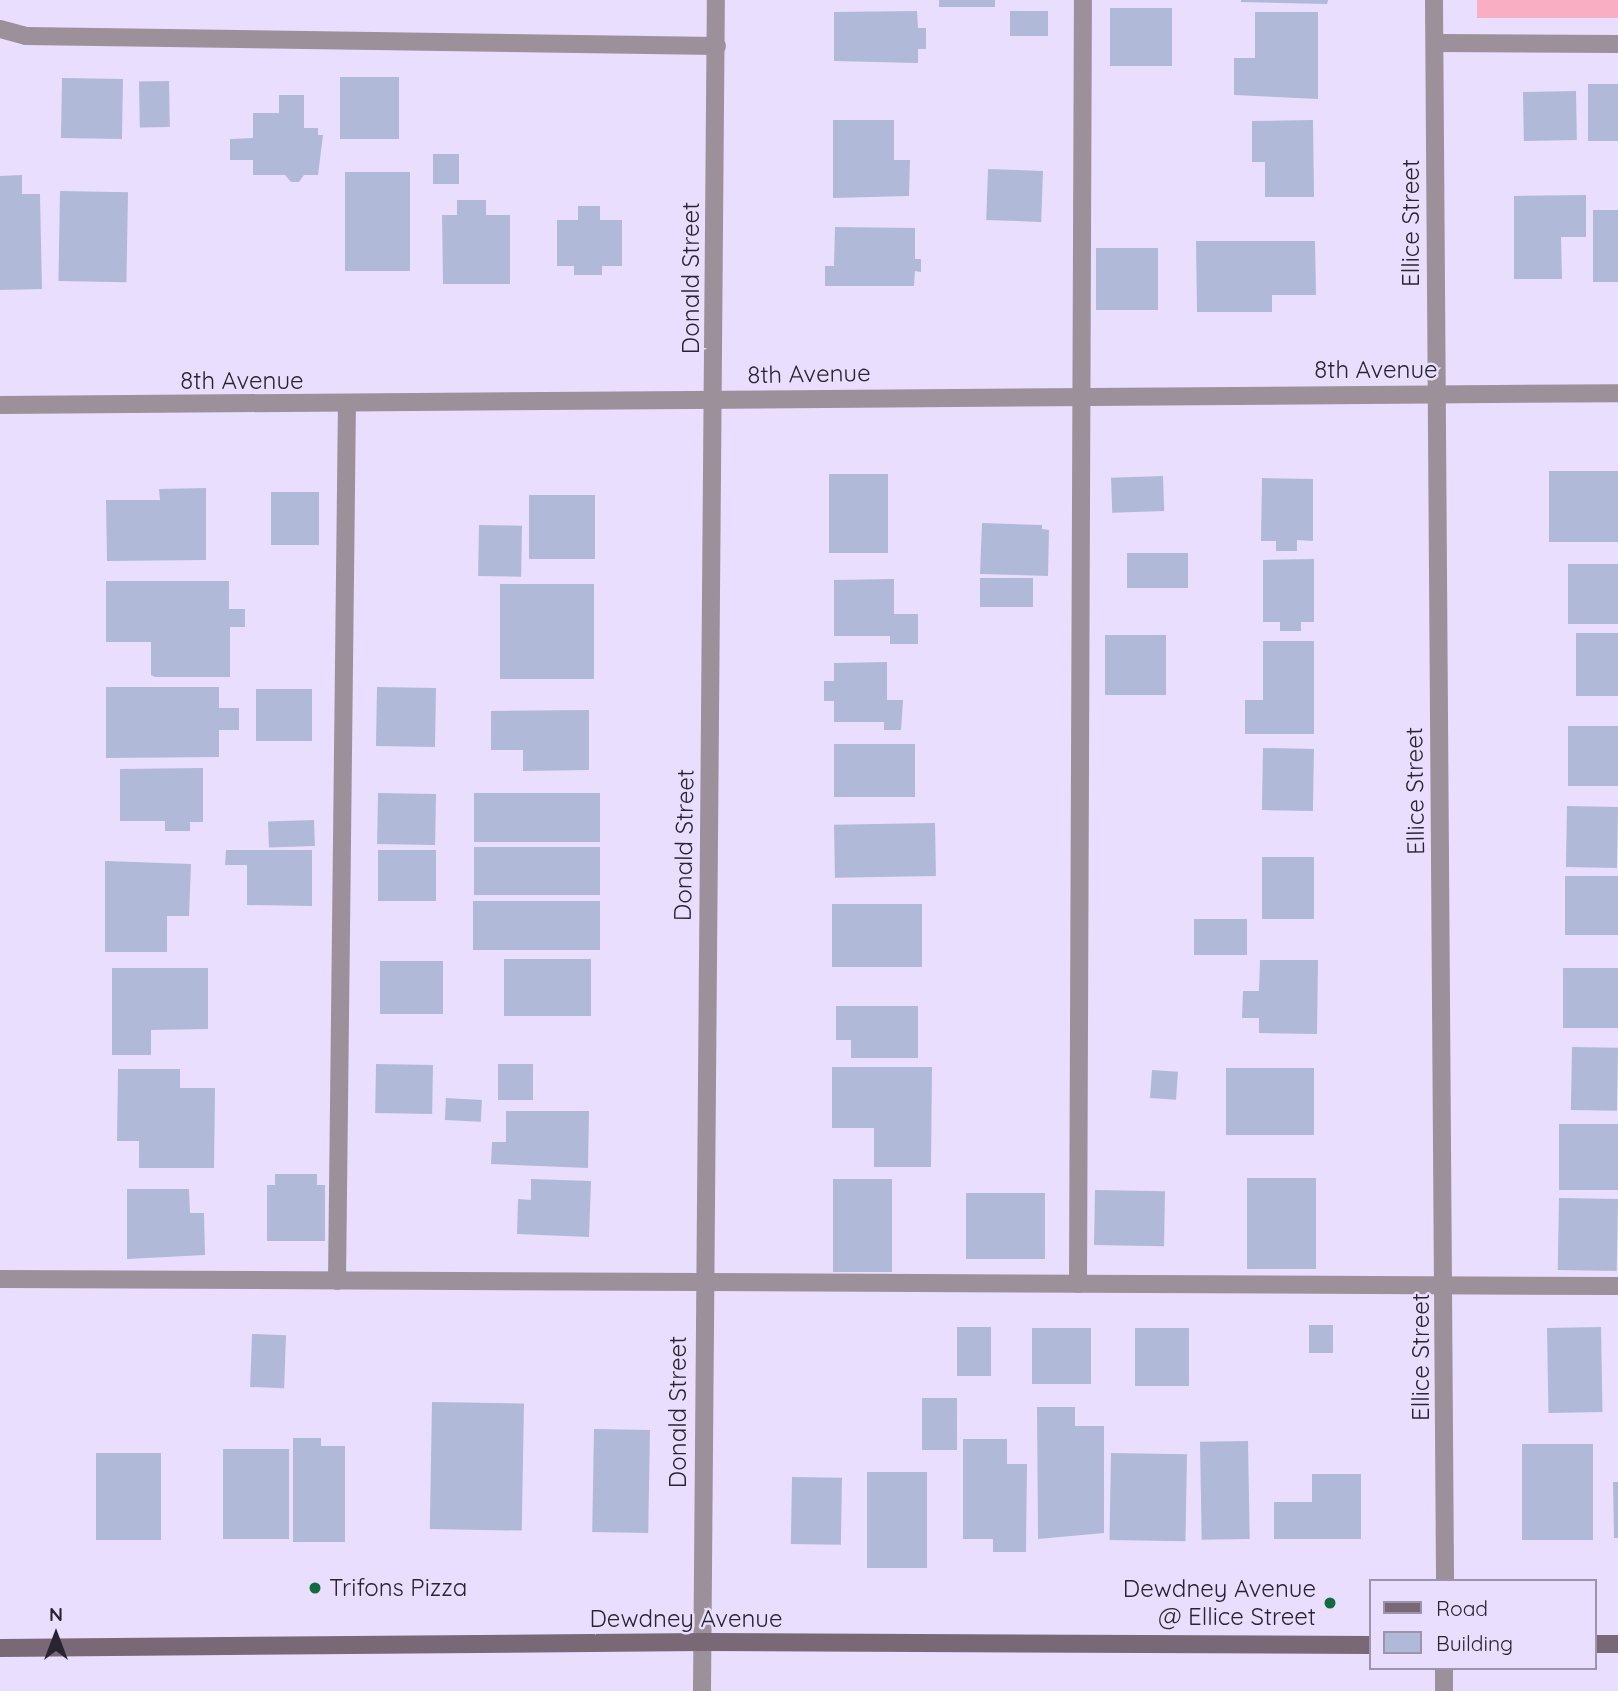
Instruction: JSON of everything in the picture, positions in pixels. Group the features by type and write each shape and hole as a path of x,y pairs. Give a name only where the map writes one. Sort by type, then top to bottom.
{"main road":[{"name":"Dewdney Avenue","path":"0,1648 702,1642 1370,1645"},
{"path":"1597,1644 1618,1644"}],"street":[{"name":"Donald Street","path":"702,1691 704,1281 715,400 716,0"},
{"path":"1078,1284 1083,0"},
{"name":"Ellice Street","path":"1434,0 1437,43 1434,395 1446,1285 1445,1579"},
{"path":"0,29 26,36 717,46"},
{"path":"1437,43 1618,44"},
{"name":"8th Avenue","path":"0,405 347,405 1082,394 1618,393"},
{"path":"337,1281 347,405"},
{"path":"0,1279 1618,1286"},
{"path":"1444,1670 1444,1691"}],"shaded area":[{"path":"1477,0 1618,0 1618,18 1477,18"}],"building":[{"path":"939,0 995,0 995,7 939,7"},
{"path":"1241,0 1328,0 1327,4"},
{"path":"1110,8 1172,8 1172,66 1110,66"},
{"path":"917,11 918,28 926,28 926,49 918,49 918,63 834,61 834,12"},
{"path":"1010,11 1048,11 1048,36 1010,36"},
{"path":"1255,12 1318,12 1318,99 1234,95 1234,58 1255,58"},
{"path":"340,77 399,77 399,139 340,139"},
{"path":"62,78 123,79 122,139 61,138"},
{"path":"169,81 170,127 140,128 139,82"},
{"path":"1588,84 1618,84 1618,141 1588,141"},
{"path":"1576,91 1577,140 1524,141 1523,92"},
{"path":"279,95 304,95 304,128 318,128 318,135 323,135 318,175 304,175 299,182 291,182 285,175 253,175 253,160 230,160 230,139 253,138 253,113 279,113"},
{"path":"833,120 894,120 894,160 910,160 909,196 833,198"},
{"path":"1313,120 1314,197 1265,197 1265,162 1252,162 1252,121"},
{"path":"433,154 459,154 459,184 433,184"},
{"path":"988,169 1043,171 1041,222 986,220"},
{"path":"345,172 410,172 410,271 345,271"},
{"path":"22,175 22,194 40,194 42,289 0,290 0,176"},
{"path":"60,191 128,192 126,282 58,281"},
{"path":"1586,195 1586,237 1561,237 1562,279 1514,279 1514,196"},
{"path":"457,200 486,200 486,215 510,215 510,284 443,284 442,215 457,215"},
{"path":"578,206 600,206 600,220 622,220 622,266 602,266 602,275 574,275 574,266 557,266 557,220 578,220"},
{"path":"1593,210 1618,210 1618,282 1593,282"},
{"path":"835,227 915,228 915,259 921,259 921,272 915,271 914,286 825,286 825,266 834,266"},
{"path":"1196,241 1315,241 1316,295 1272,295 1272,312 1197,312"},
{"path":"1096,248 1158,248 1158,310 1096,310"},
{"path":"1549,471 1618,471 1618,542 1549,542"},
{"path":"829,474 888,474 888,553 829,553"},
{"path":"1163,476 1164,511 1112,513 1111,478"},
{"path":"1262,478 1313,479 1313,541 1297,540 1297,551 1276,551 1276,541 1261,541"},
{"path":"206,488 206,560 107,561 106,500 160,500 159,489"},
{"path":"271,492 319,492 319,545 271,545"},
{"path":"529,495 595,495 595,559 529,559"},
{"path":"982,523 1042,525 1042,529 1049,530 1048,576 980,574"},
{"path":"479,525 522,526 521,577 478,576"},
{"path":"1127,553 1188,553 1188,588 1127,588"},
{"path":"1314,559 1314,622 1301,622 1301,631 1280,631 1280,622 1263,622 1263,560"},
{"path":"1568,564 1618,564 1618,624 1568,624"},
{"path":"980,578 1033,578 1033,607 980,607"},
{"path":"894,579 894,614 918,614 918,644 890,644 890,636 834,636 834,580"},
{"path":"106,581 229,581 229,609 245,609 245,627 230,627 230,677 155,677 151,675 151,642 106,642"},
{"path":"500,584 594,584 594,679 500,679"},
{"path":"1576,633 1618,633 1618,696 1576,696"},
{"path":"1105,635 1166,635 1166,695 1105,695"},
{"path":"1263,641 1314,641 1314,734 1245,734 1245,700 1263,700"},
{"path":"887,662 887,700 903,700 901,730 884,730 884,722 834,722 834,701 824,701 824,681 834,681 834,663"},
{"path":"106,687 219,687 219,708 239,708 239,730 219,730 219,757 106,758"},
{"path":"377,687 436,688 435,747 376,746"},
{"path":"256,689 312,689 312,741 256,741"},
{"path":"589,710 589,770 523,771 523,750 491,750 491,711"},
{"path":"1568,726 1618,726 1618,786 1568,786"},
{"path":"834,744 915,744 915,797 834,797"},
{"path":"1263,748 1314,749 1313,811 1262,810"},
{"path":"203,768 203,822 190,822 190,831 165,831 165,821 120,821 120,769"},
{"path":"378,793 436,794 435,845 377,844"},
{"path":"474,793 600,793 600,842 474,842"},
{"path":"1567,806 1618,807 1617,868 1566,867"},
{"path":"314,820 315,846 269,848 268,822"},
{"path":"935,823 936,876 835,878 834,825"},
{"path":"474,847 600,847 600,895 474,895"},
{"path":"226,850 312,850 312,906 247,905 247,865 225,865"},
{"path":"378,850 436,850 436,901 378,901"},
{"path":"1262,857 1314,857 1314,919 1262,919"},
{"path":"105,861 191,864 189,916 167,916 167,952 105,952"},
{"path":"1565,876 1618,876 1618,935 1565,935"},
{"path":"473,901 600,901 600,950 473,950"},
{"path":"832,904 922,904 922,967 832,967"},
{"path":"1194,919 1247,919 1247,955 1194,955"},
{"path":"504,959 591,959 591,1016 504,1016"},
{"path":"1260,960 1318,960 1317,1034 1259,1033 1259,1018 1242,1018 1243,991 1259,991"},
{"path":"380,961 443,961 443,1014 380,1014"},
{"path":"112,968 208,968 208,1029 151,1030 151,1055 112,1055"},
{"path":"1563,968 1618,968 1618,1028 1563,1028"},
{"path":"836,1006 918,1006 918,1058 851,1058 851,1040 836,1040"},
{"path":"1572,1047 1618,1048 1617,1111 1571,1110"},
{"path":"376,1064 433,1065 432,1114 375,1113"},
{"path":"498,1064 533,1064 533,1100 498,1100"},
{"path":"832,1067 932,1067 931,1167 874,1167 874,1128 832,1128"},
{"path":"1226,1068 1314,1068 1314,1135 1226,1135"},
{"path":"118,1069 180,1069 180,1088 215,1088 214,1168 139,1168 139,1141 117,1141"},
{"path":"1152,1070 1178,1072 1176,1100 1150,1098"},
{"path":"446,1098 482,1100 481,1122 445,1120"},
{"path":"506,1111 589,1111 588,1168 491,1164 492,1142 506,1142"},
{"path":"1559,1124 1618,1124 1618,1190 1559,1190"},
{"path":"275,1174 317,1174 317,1185 325,1185 325,1241 267,1241 267,1185 275,1185"},
{"path":"1247,1178 1316,1178 1316,1269 1247,1269"},
{"path":"531,1179 591,1181 589,1237 517,1234 518,1199 531,1200"},
{"path":"833,1179 892,1179 892,1272 833,1272"},
{"path":"127,1189 189,1189 190,1213 204,1213 205,1255 127,1259"},
{"path":"1095,1190 1165,1191 1164,1246 1094,1245"},
{"path":"966,1193 1045,1193 1045,1259 966,1259"},
{"path":"1559,1198 1618,1199 1617,1271 1558,1270"},
{"path":"1309,1325 1333,1325 1333,1353 1309,1353"},
{"path":"957,1327 991,1327 991,1376 957,1376"},
{"path":"1601,1327 1602,1412 1548,1413 1547,1328"},
{"path":"1032,1328 1091,1328 1091,1384 1032,1384"},
{"path":"1135,1328 1189,1328 1189,1386 1135,1386"},
{"path":"252,1334 286,1335 284,1388 250,1387"},
{"path":"922,1398 957,1398 957,1450 922,1450"},
{"path":"432,1402 524,1404 522,1531 430,1529"},
{"path":"1037,1407 1075,1407 1075,1426 1104,1426 1104,1533 1038,1539"},
{"path":"594,1429 650,1430 648,1533 592,1532"},
{"path":"293,1438 321,1438 321,1446 345,1446 345,1542 293,1542"},
{"path":"963,1439 1007,1439 1007,1464 1027,1464 1026,1552 993,1552 993,1539 963,1539"},
{"path":"1248,1441 1250,1539 1202,1540 1200,1442"},
{"path":"1522,1444 1593,1444 1593,1540 1522,1540"},
{"path":"223,1449 289,1449 289,1539 223,1539"},
{"path":"96,1453 161,1453 161,1540 96,1540"},
{"path":"1111,1453 1187,1454 1185,1541 1109,1540"},
{"path":"867,1472 927,1472 927,1568 867,1568"},
{"path":"1312,1474 1361,1474 1361,1539 1274,1539 1274,1502 1312,1502"},
{"path":"792,1477 842,1478 841,1545 791,1544"},
{"path":"1613,1482 1618,1482 1618,1538 1614,1538"}],"place":[{"name":"Trifons Pizza","path":"315,1588"},
{"name":"Dewdney Avenue @ Ellice Street","path":"1330,1603"}]}
